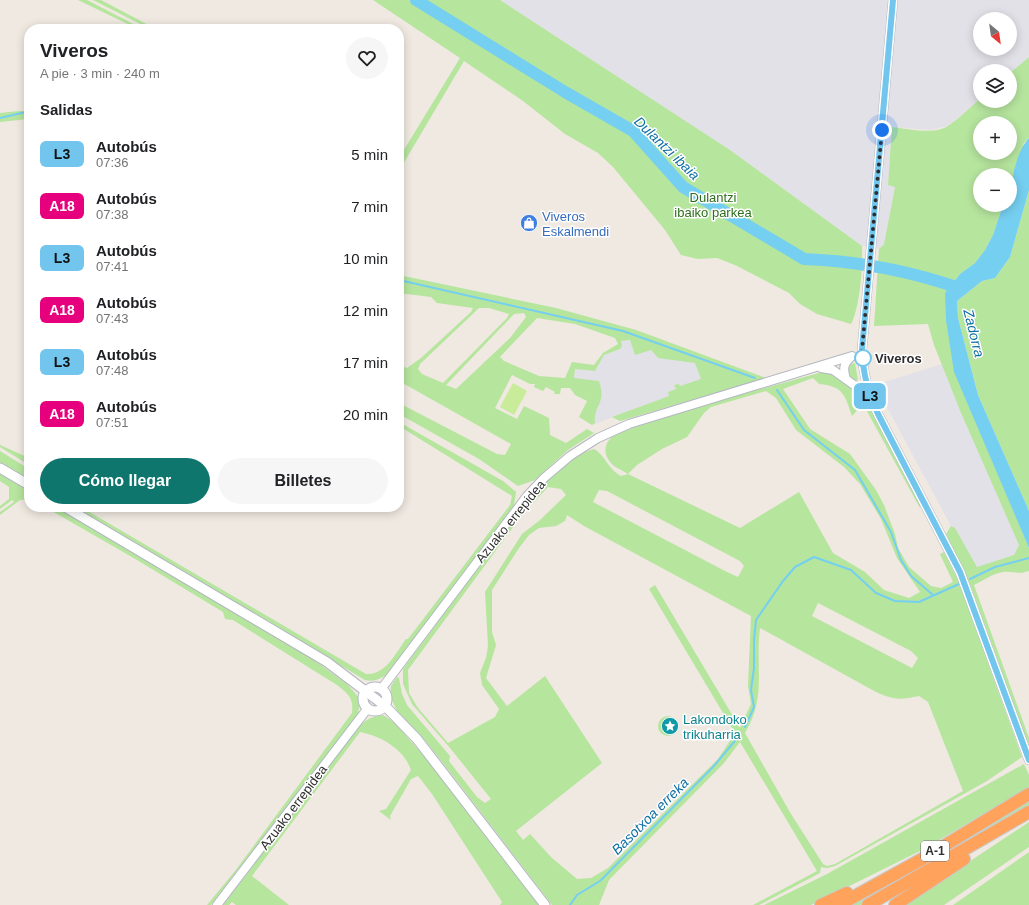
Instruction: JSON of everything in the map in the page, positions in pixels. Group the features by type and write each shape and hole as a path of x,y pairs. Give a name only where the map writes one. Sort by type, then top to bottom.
{"highway":[{"name":"A-1","path":"839,905 924,858 1029,794"},
{"name":"A-1","path":"868,905 1029,812"},
{"path":"895,905 1029,812"},
{"path":"821,905 924,858"}],"main road":[{"path":"0,468 24,483"},
{"path":"73,512 327,662 385,706 439,766 545,905"},
{"path":"371,687 382,688 386,694 387,700 385,706 377,710 368,708 364,700 367,691 371,687"}],"street":[{"path":"893,0 871,262 862,350 867,389 960,572 1029,760"},
{"name":"Azuako errepidea","path":"382,688 512,514 544,478 570,456 598,438 629,424 818,367 852,356 862,350"},
{"path":"846,380 844,366 845,362 852,356"},
{"path":"818,367 833,370 854,385 867,389"},
{"name":"Azuako errepidea","path":"217,905 368,708"}],"shaded area":[{"path":"500,0 1029,0 1029,57 1017,67 1017,64 973,64 973,105 948,126 930,130 892,127 888,185 895,187 884,244 879,249 862,246 730,150"},
{"path":"627,340 700,364 732,378 666,397 592,425 594,400 574,379 575,369 595,371 604,355 620,349 621,341"},
{"path":"942,364 961,413 1019,545 1014,555 977,568 955,528 951,526 875,385"}],"green space":[{"path":"78,0 87,0 133,24 128,24"},
{"path":"93,0 101,0 147,24 140,24"},
{"name":"Dulantzi ibaiko parkea","path":"373,0 500,0 730,150 862,246 859,297 857,308 851,324 817,314 800,304 789,293 735,265 717,258 698,259 681,255 665,230 613,167 598,153 565,134 523,101 464,61 404,163 404,150 460,58"},
{"path":"1029,57 1029,138 1024,143 1016,168 973,168 973,212 1001,212 993,235 985,250 975,263 960,274 945,293 1003,484 1029,548 1029,571 1021,573 999,573 992,575 974,585 1029,738 1029,747 971,587 946,534 951,526 955,528 977,567 1014,555 1019,545 961,413 934,345 928,324 874,326 879,249 884,244 895,187 888,185 892,127 929,131 942,129 957,120 973,105 973,108 1017,108 1017,67"},
{"path":"24,111 24,120 0,122 0,113"},
{"path":"1029,190 1029,511 978,395 958,318 957,301 982,281 995,278 1010,257"},
{"path":"404,276 556,308 636,330 766,378 620,421 612,417 669,396 668,392 676,389 674,385 679,384 680,386 701,379 695,363 658,358 651,350 635,355 630,340 621,341 622,346 620,349 604,355 595,371 575,369 574,378 599,381 601,400 596,412 595,423 592,425 579,417 587,401 575,395 570,388 561,388 560,394 554,394 555,392 546,387 543,391 534,387 535,384 530,384 512,375 495,408 517,419 524,406 549,418 550,435 566,443 587,429 594,433 568,450 535,480 518,486 479,459 404,417 404,406 497,454 505,455 511,444 404,384 404,367 407,368 421,358 471,312 473,308 437,303 431,297 404,294","holes":["479,308 489,308 509,314 507,318 443,383 422,374 418,369 420,364","524,313 526,317 510,338 456,389 446,385 514,314","537,318 575,324 615,338 618,344 603,353 594,365 572,362 565,378 539,376 504,361 500,357"]},
{"path":"855,363 858,380 854,381 850,377 848,371 851,364"},
{"path":"826,371 837,374 849,386 866,397 921,503 920,508 863,404 852,416 845,397 838,389 819,384 813,378 783,389 810,429 850,454 876,490 884,505 895,534 898,548 909,567 931,586 941,588 953,582 940,554 944,552 958,580 1022,757 987,781 835,866 827,868 821,867 820,873 759,905 753,905 817,871 740,742 724,763 609,880 599,905 552,905 424,739 397,711 390,696 391,686 397,677 399,678 402,694 407,705 450,756 449,761 477,797 485,803 491,799 412,704 403,684 403,669 511,521 543,484 560,468 577,456 594,449 616,473 621,476 628,474 614,466 607,458 606,445 615,434 699,406","holes":["766,391 776,398 796,430 844,467 860,484 881,519 897,558 920,592 909,598 884,590 865,572 833,553 799,492 740,528 628,474 637,465 662,449 687,437 704,413 711,407","548,487 561,489 566,495 540,520 522,534 485,592 488,646 486,658 480,673 482,685 499,709 495,717 448,743 418,708 409,693 408,670 522,515","599,490 607,491 740,561 744,566 738,577 593,502","567,515 584,526 751,616 748,686 751,704 740,728 655,585 649,589 735,733 718,759 608,868 591,878 577,879 552,858 530,834 523,840 516,831 602,763 545,676 507,706 486,678 496,645 492,632 492,590 529,535 539,528 556,526 565,521","818,603 911,651 918,658 912,668 812,616","760,628 876,692 888,697 897,698 919,696 928,702 963,791 835,864 827,866 823,864 791,814 745,733 752,720 756,707 759,682"]},
{"path":"513,383 527,391 514,415 500,407"},
{"path":"404,425 503,481 516,492 514,506 388,674 377,680 371,681 365,680 83,512 90,512 366,674 379,671 394,657 406,639 408,639 510,505 512,496 404,429"},
{"path":"0,445 24,456 24,462 0,447"},
{"path":"0,451 24,466 24,477 0,463"},
{"path":"0,474 24,488 24,500 20,500 0,515 0,512 14,502 12,500 0,509 0,506 9,499 9,487 0,481"},
{"path":"54,512 64,512 310,657 348,685 360,699 358,714 211,905 207,905 235,871 352,713 352,704 347,694 337,685 233,620 225,619 223,612"},
{"path":"383,715 394,722 429,762 539,905 500,905 502,902 432,794 418,776 411,779 390,816 391,820 379,811 386,809 411,770 403,756 391,745 384,740 360,732 252,876 289,905 236,905 232,902 229,905 223,905 354,732 366,720"},
{"path":"668,716 675,719 678,726 675,733 668,736 661,733 658,726 661,719"},
{"path":"1024,764 1029,775 1029,787 924,849 811,905 764,905 827,874"},
{"path":"1029,801 1029,806 922,870 860,905 849,905"},
{"path":"1029,822 1029,847 944,905 904,905"},
{"path":"1029,852 1029,905 953,905"}],"water":[{"path":"1029,138 1029,190 1010,257 995,278 982,281 957,301 958,318 978,395 1029,511 1029,548 954,372 946,320 945,293 960,274 975,263 985,250 993,235 1001,212 1017,212 1017,168 1015,168 1024,144"}],"waterway":[{"name":"Dulantzi ibaia","path":"416,0 565,92 633,131 683,187 804,259 843,262 883,268 959,288"},
{"path":"0,118 24,112"},
{"path":"404,281 623,331 755,378"},
{"path":"777,390 804,430 855,470 891,532 901,560 911,576 933,595"},
{"name":"Basotxoa erreka","path":"745,727 754,707 751,690 754,668 756,620 783,581 795,567 814,557 851,570 876,593 895,601 919,602 959,584"},
{"name":"Basotxoa erreka","path":"970,579 995,567 1029,558"},
{"name":"Basotxoa erreka","path":"570,905 577,895 600,881 713,767 739,736"}],"bus line":[{"name":"L3","path":"893,0 871,262 862,350 863,369 867,389 878,414 950,550 960,572 1029,760"}],"place":[{"name":"Viveros Eskalmendi","path":"529,223"},
{"name":"Viveros","path":"863,358"},
{"name":"Lakondoko trikuharria","path":"670,726"}],"route":[{"path":"863,358 862,350 882,130"}],"water label":[{"name":"Zadorra","path":"974,333"}]}
